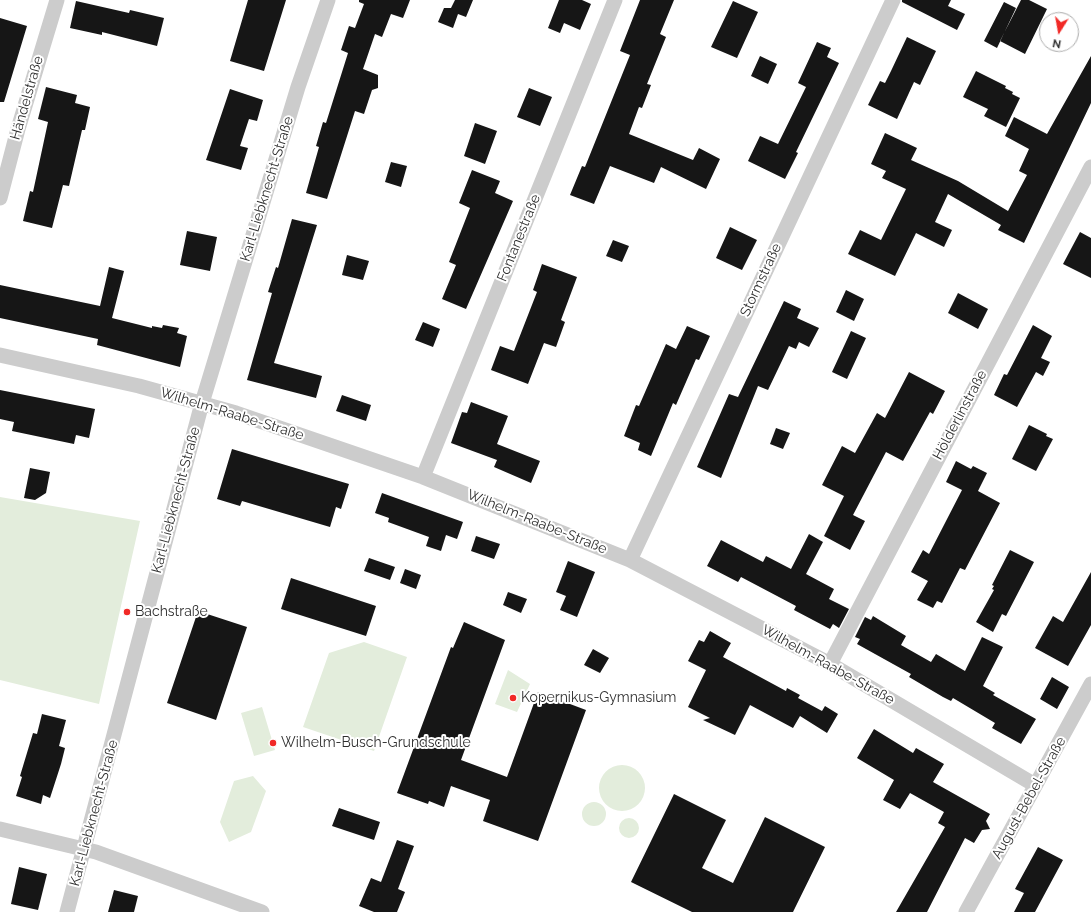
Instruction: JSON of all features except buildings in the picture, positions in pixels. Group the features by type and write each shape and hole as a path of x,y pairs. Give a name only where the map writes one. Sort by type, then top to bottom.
{"street":[{"name":"Händelstraße","path":"0,198 18,129 57,0"},
{"name":"Karl-Liebknecht-Straße","path":"67,912 202,403 298,87 328,0"},
{"name":"Fontanestraße","path":"424,477 615,0"},
{"name":"Stormstraße","path":"630,560 893,0"},
{"name":"Hölderlinstraße","path":"830,664 1091,167"},
{"name":"Wilhelm-Raabe-Straße","path":"0,355 60,367 202,403 424,477 630,560 830,664 1035,785"},
{"name":"August-Bebel-Straße","path":"966,912 1091,684"},
{"path":"0,829 84,849 262,912"}],"green space":[{"path":"0,497 140,521 99,704 0,680"},
{"path":"364,642 407,657 374,751 303,727 329,653"},
{"path":"508,670 530,684 517,712 495,704"},
{"path":"262,707 275,750 254,756 241,713"},
{"path":"622,765 635,769 641,775 645,788 641,801 635,807 622,811 609,807 603,801 599,788 603,775 609,769"},
{"path":"253,776 266,791 251,832 229,842 220,822 234,781"},
{"path":"589,802 599,802 606,809 606,819 599,826 589,826 582,819 582,809"},
{"path":"629,818 636,821 639,828 636,835 629,838 622,835 619,828 622,821"}],"place":[{"name":"Bachstraße","path":"127,612"},
{"name":"Kopernikus-Gymnasium","path":"513,698"},
{"name":"Wilhelm-Busch-Grundschule","path":"273,743"}]}
